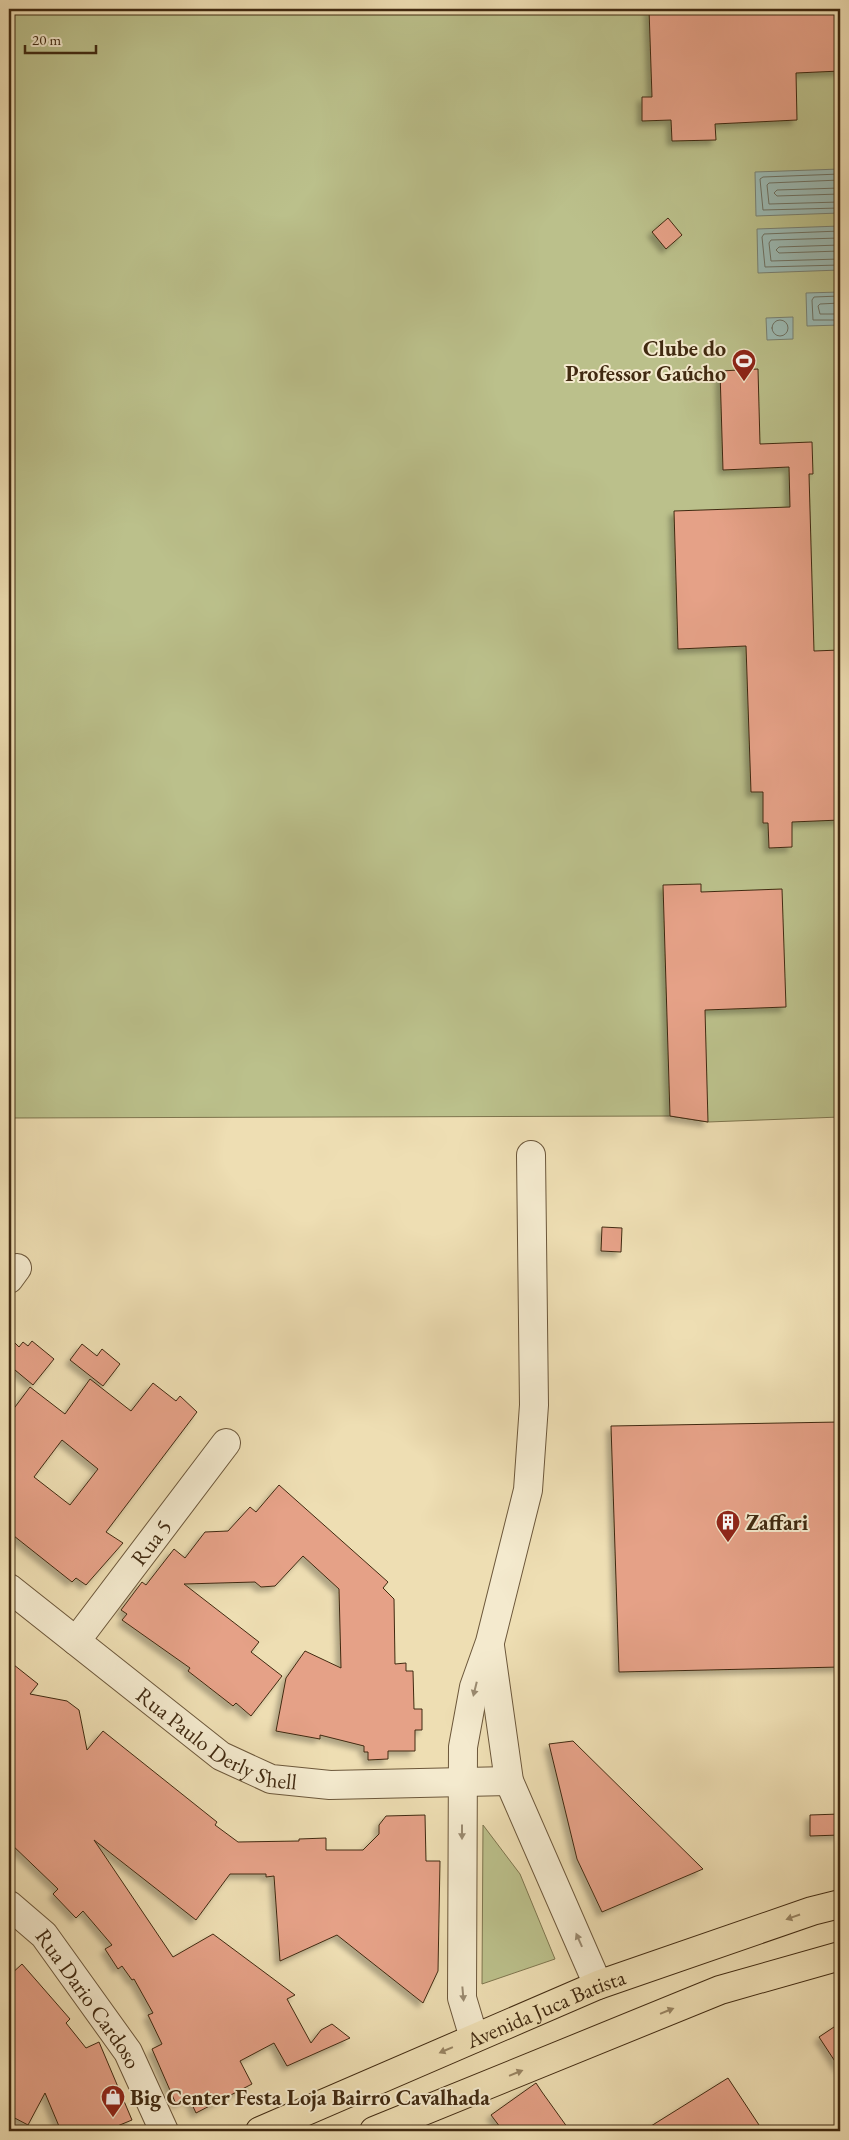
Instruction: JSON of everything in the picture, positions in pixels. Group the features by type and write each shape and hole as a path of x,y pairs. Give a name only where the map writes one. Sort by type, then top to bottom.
{"main road":[{"name":"Avenida Juca Batista","path":"260,2131 598,1984 812,1911 840,1904"},
{"name":"Avenida Juca Batista","path":"374,2131 411,2125 720,1990 840,1956"}],"street":[{"path":"474,2038 462,1998 463,1747 474,1687 490,1642 528,1490 534,1405 531,1156"},
{"name":"Rua 5","path":"76,1641 226,1444"},
{"name":"Rua Paulo Derly Shell","path":"9,1588 221,1756 271,1779 330,1786 509,1781"},
{"path":"490,1642 509,1781 598,1984"},
{"name":"Rua Dario Cardoso","path":"9,1905 44,1935 128,2052 164,2131"}],"green space":[{"path":"9,9 840,9 840,1117 708,1122 670,1116 9,1118"},
{"path":"483,1825 520,1874 555,1959 482,1984"}],"water":[{"path":"840,169 840,213 756,216 755,172"},
{"path":"840,226 840,270 758,273 757,229"},
{"path":"840,292 840,325 807,326 806,293"},
{"path":"793,317 793,339 767,340 766,318"}],"building":[{"path":"649,9 840,9 840,71 796,73 797,120 715,124 716,140 672,141 671,120 642,121 642,97 652,97"},
{"path":"668,218 682,235 666,249 652,232"},
{"path":"758,369 760,444 812,442 813,474 809,474 814,651 840,650 840,820 792,822 792,847 769,848 768,823 763,823 763,792 751,792 746,646 678,649 674,511 790,507 789,467 723,470 720,371"},
{"path":"701,884 701,892 782,889 786,1007 705,1010 708,1122 670,1116 663,885"},
{"path":"602,1227 622,1228 621,1252 601,1251"},
{"path":"9,1337 19,1347 23,1342 28,1346 32,1341 54,1359 33,1385 9,1365"},
{"path":"82,1344 97,1356 102,1349 120,1364 103,1386 70,1360"},
{"path":"90,1379 131,1411 153,1383 176,1401 180,1396 197,1412 106,1532 123,1543 86,1585 76,1578 72,1582 9,1532 9,1415 30,1387 65,1414","holes":["62,1440 98,1469 70,1505 34,1477"]},
{"name":"Zaffari","path":"840,1422 840,1667 619,1672 611,1426"},
{"path":"279,1485 388,1582 383,1588 394,1599 395,1664 406,1663 406,1671 413,1671 414,1709 422,1709 422,1730 415,1730 415,1751 388,1751 388,1759 368,1760 368,1752 364,1752 364,1746 320,1735 320,1739 276,1731 286,1678 305,1651 341,1668 339,1589 303,1556 275,1586 261,1587 255,1582 184,1584 259,1642 251,1652 282,1676 251,1716 236,1703 233,1706 188,1671 190,1668 122,1620 127,1614 121,1610 142,1582 146,1585 174,1549 185,1558 205,1532 228,1531 250,1507 256,1512"},
{"path":"9,1661 38,1684 30,1694 67,1701 79,1710 87,1750 103,1731 217,1822 215,1825 238,1842 299,1841 299,1839 326,1838 326,1850 363,1850 379,1834 379,1825 386,1816 425,1815 426,1861 440,1861 438,1971 423,2003 337,1935 280,1961 274,1876 266,1877 266,1874 230,1874 196,1920 94,1840 173,1957 213,1934 295,1995 287,1999 311,2043 321,2030 332,2024 350,2038 287,2066 274,2043 240,2061 252,2084 196,2113 189,2098 176,2104 152,2049 162,2044 148,2015 153,2013 134,1979 132,1980 122,1966 118,1969 105,1949 112,1945 83,1911 76,1918 53,1894 58,1889 9,1842"},
{"path":"573,1741 703,1869 602,1912 577,1859 549,1744"},
{"path":"840,1814 840,1835 810,1836 810,1815"},
{"path":"22,1964 70,2019 66,2023 86,2048 99,2042 132,2120 105,2131 61,2131 45,2093 28,2125 9,2115 9,1976"},
{"path":"840,2023 840,2069 819,2037"},
{"path":"728,2078 763,2131 643,2131"},
{"path":"536,2083 570,2131 503,2131 491,2115"}],"place":[{"name":"Clube do Professor Gaúcho","path":"744,382"},
{"name":"Zaffari","path":"728,1543"},
{"name":"Big Center Festa Loja Bairro Cavalhada","path":"113,2118"}]}
